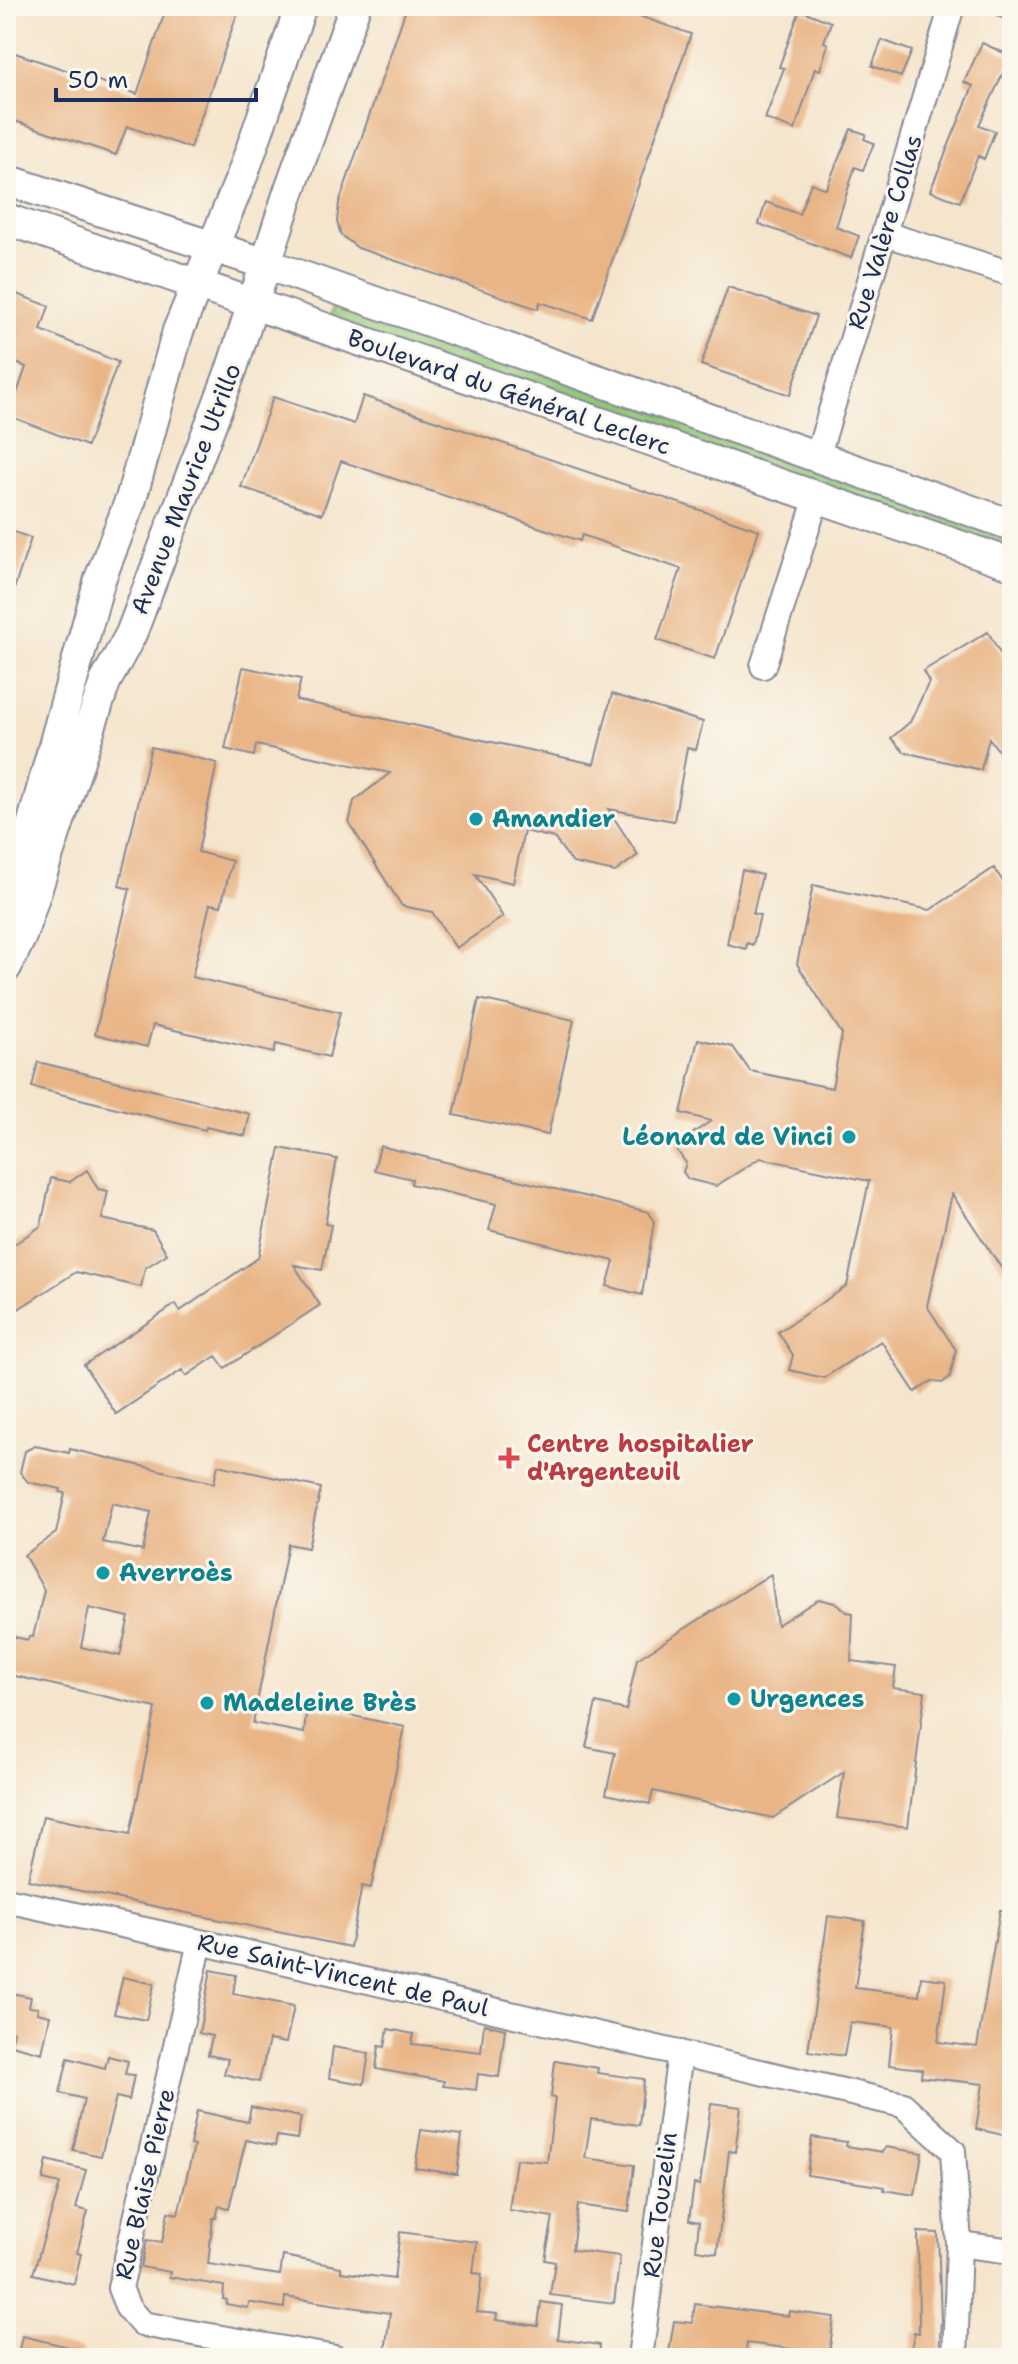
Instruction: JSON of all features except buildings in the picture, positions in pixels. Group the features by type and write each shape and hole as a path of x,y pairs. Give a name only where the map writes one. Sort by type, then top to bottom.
{"street":[{"name":"Avenue Maurice Utrillo","path":"6,920 100,579 131,499 178,331 242,176 301,6"},
{"name":"Avenue Maurice Utrillo","path":"6,967 21,936 107,676 131,634 232,368 355,6"},
{"name":"Rue Valère Collas","path":"817,458 952,6"},
{"name":"Boulevard du Général Leclerc","path":"6,180 266,264 1012,525"},
{"name":"Boulevard du Général Leclerc","path":"6,219 1012,564"},
{"path":"885,234 1012,274"},
{"path":"763,666 817,497"},
{"name":"Rue Saint-Vincent de Paul","path":"6,1900 903,2105 953,2151 959,2244 955,2358"},
{"name":"Rue Blaise Pierre","path":"200,1942 120,2288 128,2308 142,2324 335,2358"},
{"name":"Rue Touzelin","path":"640,2358 680,2053"},
{"path":"959,2244 1012,2251"}],"green space":[{"path":"335,302 1012,533 1012,556 328,322"}],"place":[{"name":"Amandier","path":"476,819"},
{"name":"Léonard de Vinci","path":"849,1137"},
{"name":"Centre hospitalier d'Argenteuil","path":"509,1458"},
{"name":"Averroès","path":"103,1573"},
{"name":"Urgences","path":"734,1699"},
{"name":"Madeleine Brès","path":"207,1703"}]}
